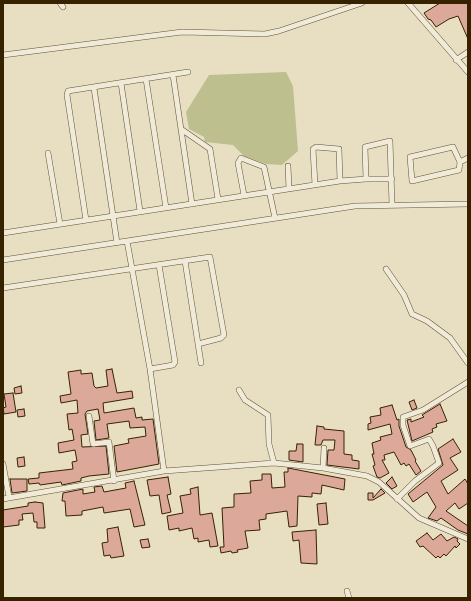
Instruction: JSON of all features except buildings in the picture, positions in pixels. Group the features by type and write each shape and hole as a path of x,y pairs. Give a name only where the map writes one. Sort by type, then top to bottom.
{"street":[{"path":"3,55 182,32 265,34 279,31 362,3"},
{"path":"408,3 468,72"},
{"path":"456,60 468,52"},
{"path":"86,220 67,93 71,90 94,88 188,72"},
{"path":"173,75 192,204"},
{"path":"146,79 166,208"},
{"path":"121,83 140,211"},
{"path":"94,88 117,243"},
{"path":"181,129 210,149 218,199"},
{"path":"366,179 365,147 387,140 391,142 392,205"},
{"path":"314,185 313,149 316,147 339,149 340,181"},
{"path":"453,147 460,162 460,168 458,171 412,181 410,157 453,147"},
{"path":"48,153 60,224"},
{"path":"244,195 238,163 241,158 264,167 275,218"},
{"path":"460,162 468,158"},
{"path":"288,166 289,189"},
{"path":"3,232 340,181 366,179 392,180"},
{"path":"3,260 359,206 468,204"},
{"path":"128,241 150,369 164,471"},
{"path":"3,288 209,257 211,258 224,335 221,338 198,344"},
{"path":"185,261 201,363"},
{"path":"150,369 173,365 175,362 160,265"},
{"path":"386,268 404,296 412,314 427,321 450,338 468,363"},
{"path":"397,499 439,463 438,456 429,440 410,446 403,425 403,417 423,410 468,382"},
{"path":"239,390 245,400 268,415 269,444 274,463"},
{"path":"90,416 93,444 109,442 114,481"},
{"path":"324,448 324,468"},
{"path":"3,499 114,481 164,471 274,463 324,468 367,476 379,482 410,512 428,523 468,539"},
{"path":"3,464 9,497"},
{"path":"348,591 349,598"}],"green space":[{"path":"286,72 293,86 298,151 282,165 266,164 244,156 233,145 205,142 204,137 189,129 186,112 209,75"}]}
